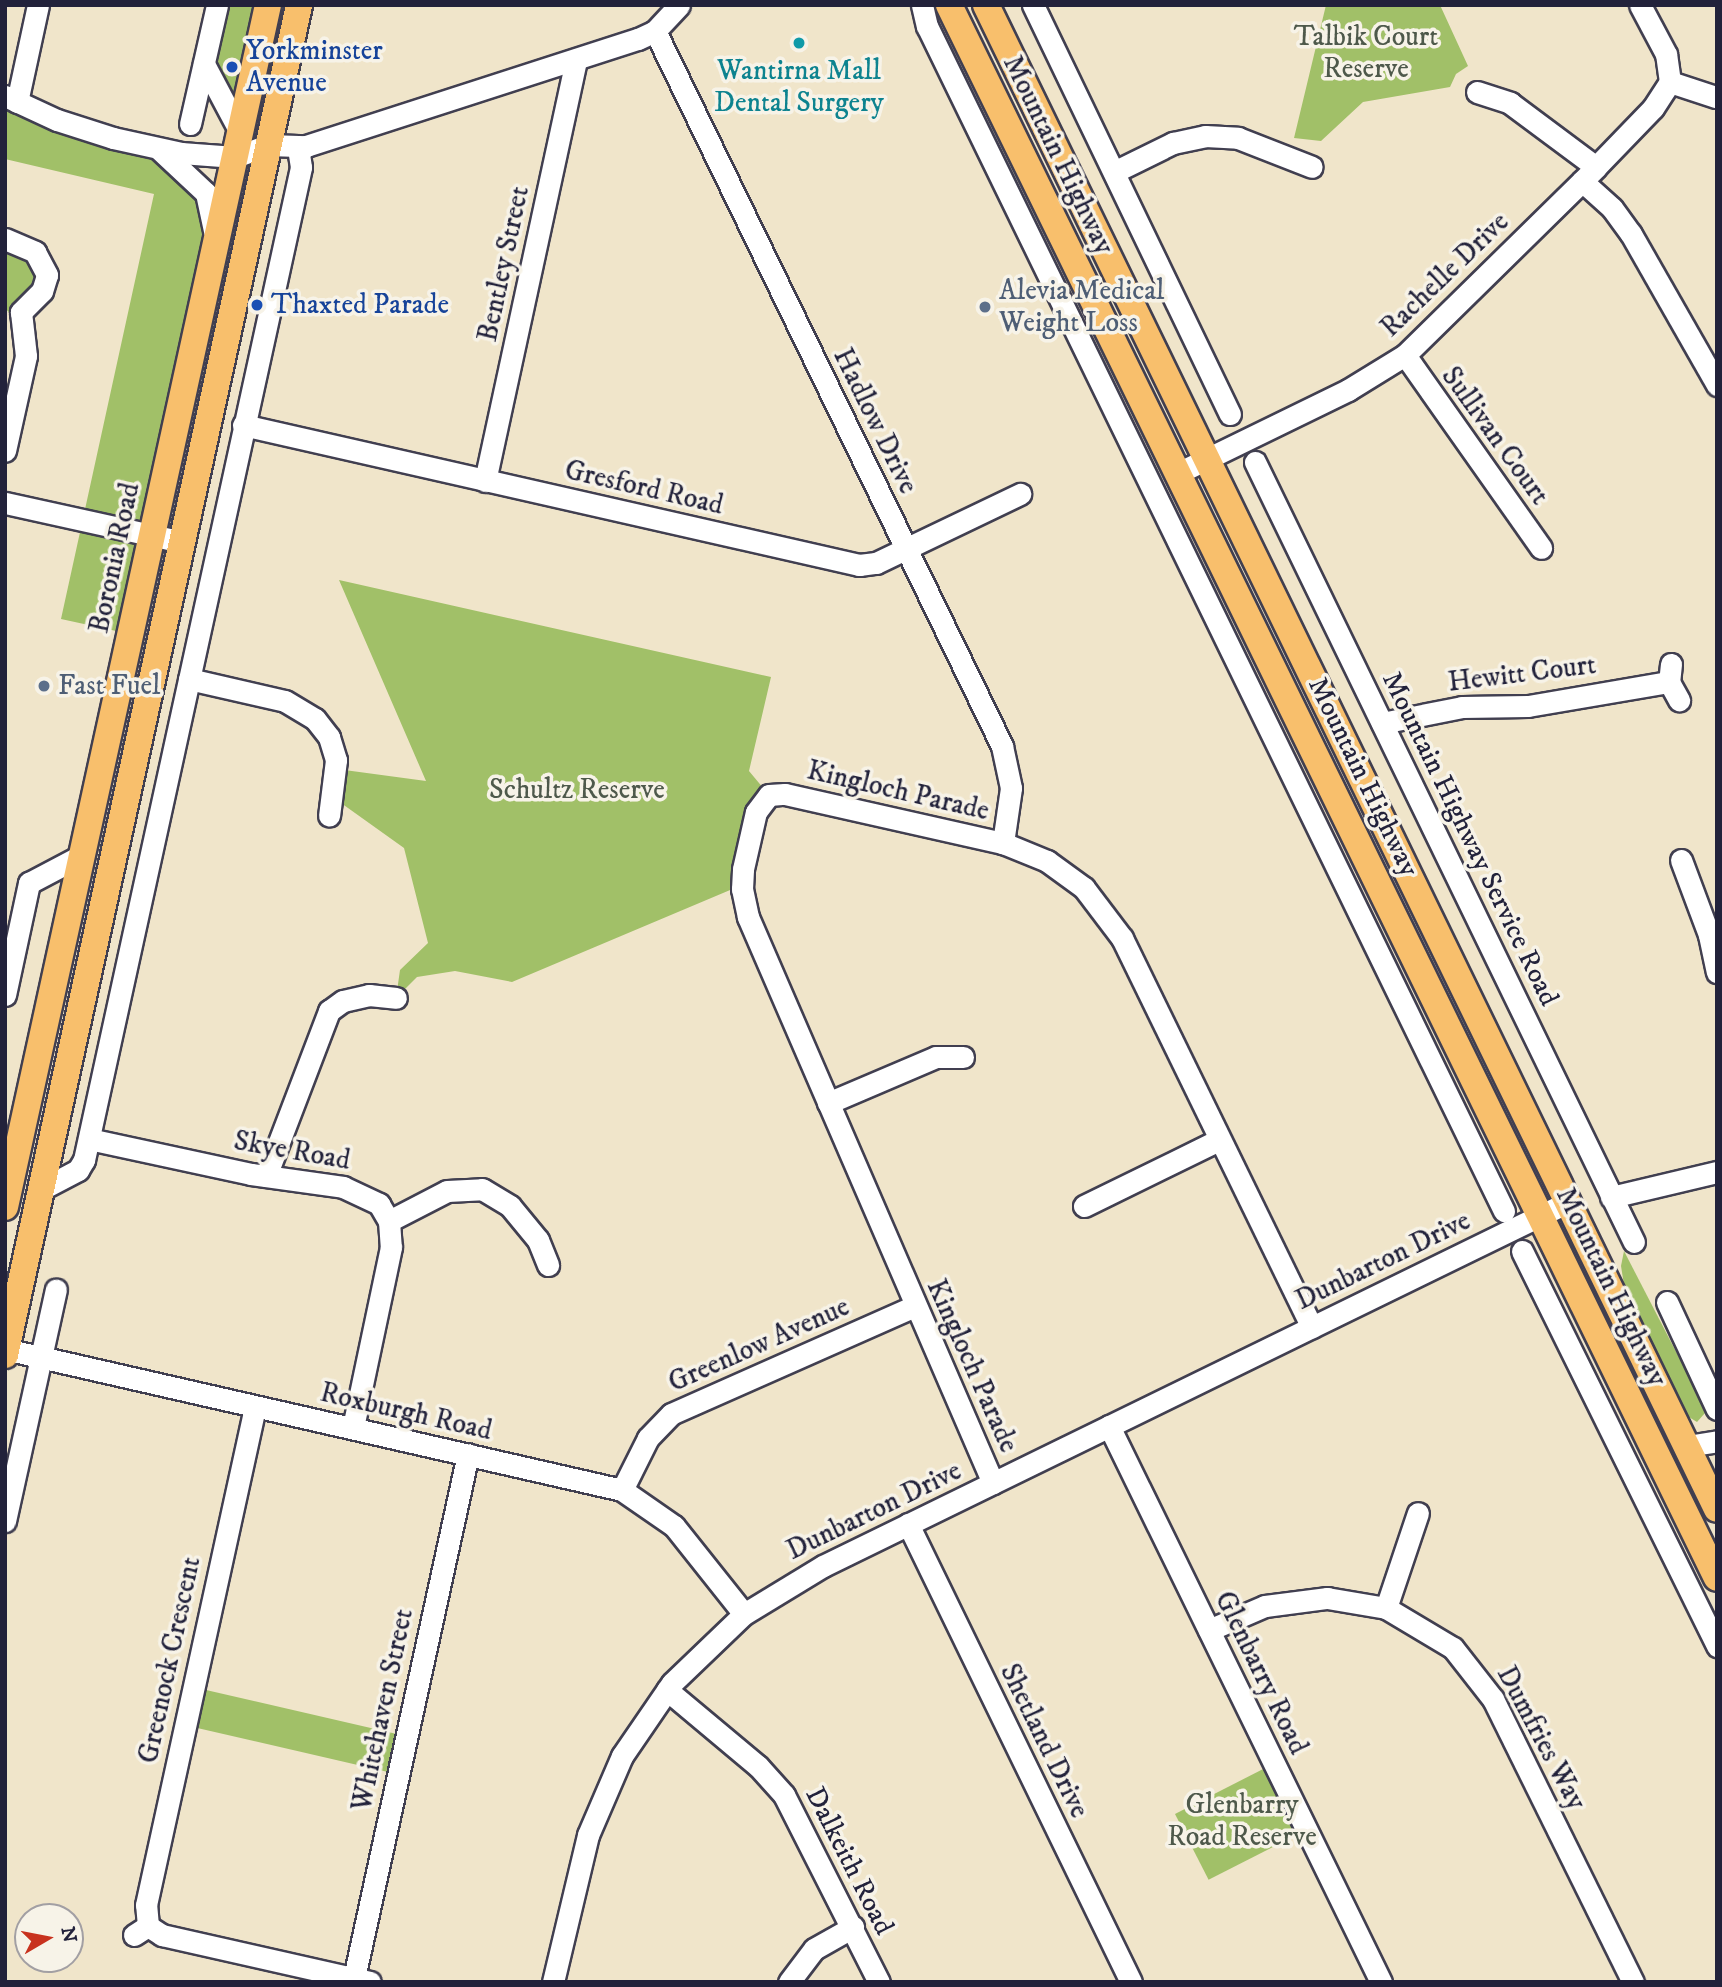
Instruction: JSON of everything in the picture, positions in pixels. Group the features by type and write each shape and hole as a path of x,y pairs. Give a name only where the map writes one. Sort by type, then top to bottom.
{"main road":[{"name":"Boronia Road","path":"5,1207 268,5"},
{"path":"6,1351 299,5"},
{"name":"Mountain Highway","path":"949,5 1180,472 1717,1578"},
{"name":"Mountain Highway","path":"986,5 1204,460 1475,1010 1566,1203 1700,1454 1717,1508"},
{"path":"992,94 1022,81"},
{"path":"1012,134 1039,119"},
{"path":"1462,1052 1461,1022 1475,1010"},
{"path":"1663,1468 1700,1454"}],"street":[{"path":"38,5 11,99 94,133 158,149 237,145 299,148 576,60 655,31 679,5"},
{"path":"190,124 217,5"},
{"path":"922,5 927,26 1504,1211"},
{"name":"Mountain Highway","path":"1033,5 1230,414"},
{"path":"1640,5 1666,54 1670,82 1716,97"},
{"name":"Hadlow Drive","path":"655,31 1002,746 1011,788 1003,843"},
{"name":"Bentley Street","path":"485,481 576,60"},
{"path":"204,64 237,145"},
{"name":"Rachelle Drive","path":"1180,472 1348,390 1405,355 1589,174 1653,108 1670,82"},
{"path":"1477,92 1510,103 1589,174 1710,355 1717,385"},
{"path":"1114,172 1173,143 1205,136 1238,138 1312,167"},
{"path":"42,1189 80,1167 89,1139 301,167 299,148"},
{"path":"158,149 206,193 215,245"},
{"path":"5,239 35,251 46,267 46,283 23,309 22,327 26,356 5,451"},
{"path":"5,308 22,327"},
{"name":"Sullivan Court","path":"1405,355 1541,548"},
{"name":"Gresford Road","path":"243,425 859,565 876,564 1020,494"},
{"name":"Mountain Highway Service Road","path":"1255,462 1634,1242"},
{"path":"5,503 182,542"},
{"path":"189,679 285,701 315,719 329,737 336,760 329,816"},
{"name":"Hewitt Court","path":"1382,723 1462,707 1528,706 1673,682"},
{"name":"Kingloch Parade","path":"993,1483 828,1103 743,899 743,869 758,807 769,795 785,794 1003,843 1057,867 1084,888 1107,915 1312,1327"},
{"path":"5,995 29,883 82,855"},
{"path":"1681,860 1717,972"},
{"path":"266,1176 330,1011 343,1001 369,995 396,998"},
{"path":"828,1103 936,1058 963,1057"},
{"path":"1456,1113 1499,1129"},
{"name":"Skye Road","path":"89,1139 266,1176 355,1190 372,1198 389,1221"},
{"path":"1084,1206 1219,1140"},
{"path":"1611,1197 1717,1172"},
{"path":"353,1428 390,1261 389,1221 453,1190 491,1191 538,1240 548,1265"},
{"name":"Dunbarton Drive","path":"553,1982 597,1808 636,1732 667,1689 744,1614 801,1578 908,1524 1566,1203"},
{"path":"1522,1251 1717,1646"},
{"path":"5,1521 56,1290"},
{"path":"1667,1302 1717,1409"},
{"name":"Greenlow Avenue","path":"622,1490 648,1438 671,1414 915,1306"},
{"name":"Roxburgh Road","path":"6,1351 622,1490 674,1526 744,1614"},
{"name":"Greenock Crescent","path":"255,1407 141,1931 362,1980"},
{"name":"Glenbarry Road","path":"1109,1426 1381,1982"},
{"path":"1700,1454 1717,1441"},
{"name":"Whitehaven Street","path":"362,1980 468,1454"},
{"path":"1386,1608 1418,1513"},
{"name":"Shetland Drive","path":"908,1524 1131,1982"},
{"name":"Dumfries Way","path":"1209,1630 1265,1606 1296,1600 1351,1600 1386,1608 1445,1642 1483,1682 1633,1982"},
{"name":"Dalkeith Road","path":"667,1689 773,1780 797,1815 879,1982"},
{"path":"789,1982 814,1949 853,1927"}],"green space":[{"path":"217,5 268,5 240,132 204,64"},
{"name":"Talbik Court Reserve","path":"1326,5 1440,5 1468,66 1456,74 1450,87 1363,102 1321,141 1294,138"},
{"path":"5,96 158,149 211,205 130,634 61,619 154,194 5,159"},
{"path":"5,239 42,259 21,326 5,308"},
{"name":"Schultz Reserve","path":"339,580 771,677 749,771 769,795 742,885 512,982 455,971 417,977 396,998 400,970 428,943 404,848 334,798 337,769 426,781"},
{"path":"1624,1251 1703,1404 1705,1413 1697,1422 1684,1414 1625,1291 1621,1266"},
{"path":"193,1687 405,1736 397,1774 184,1725"},
{"name":"Glenbarry Road Reserve","path":"1273,1764 1307,1830 1209,1880 1175,1814"}],"place":[{"name":"Wantirna Mall Dental Surgery","path":"799,43"},
{"name":"Yorkminster Avenue","path":"232,67"},
{"name":"Thaxted Parade","path":"257,305"},
{"name":"Alevia Medical Weight Loss","path":"985,307"},
{"name":"Fast Fuel","path":"44,686"}]}
